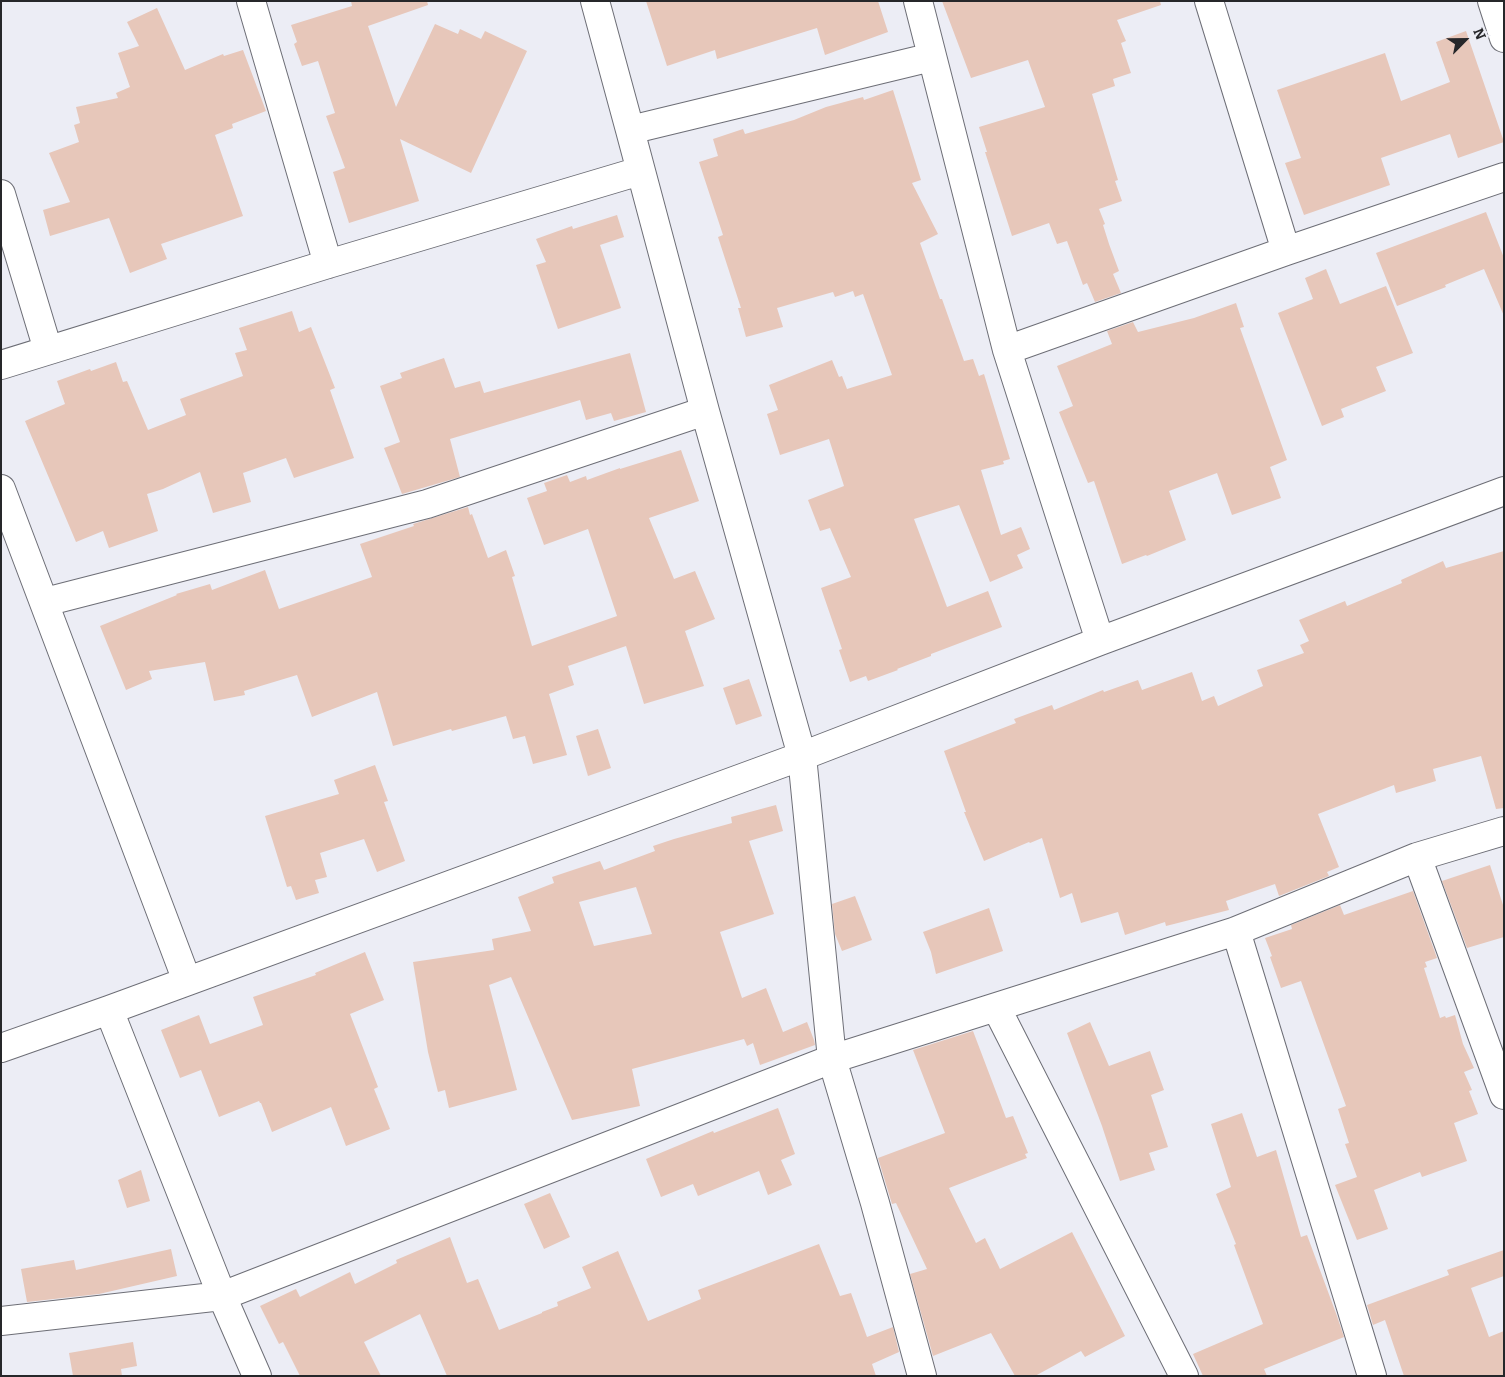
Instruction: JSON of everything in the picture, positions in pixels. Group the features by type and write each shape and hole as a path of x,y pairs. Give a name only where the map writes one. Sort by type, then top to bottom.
{"street":[{"path":"595,1 705,411 802,756 832,1059 880,1218 922,1376"},
{"path":"918,1 1007,350 1100,642"},
{"path":"1209,1 1286,251"},
{"path":"1492,1 1504,38"},
{"path":"258,3 328,264"},
{"path":"630,130 932,57"},
{"path":"1,365 328,264 640,171"},
{"path":"1007,350 1286,251 1504,177"},
{"path":"1,194 48,350"},
{"path":"45,602 427,504 705,411"},
{"path":"1,489 187,981"},
{"path":"1,1048 802,756 1504,491"},
{"path":"1,1321 222,1296 832,1059 1236,930 1417,857 1504,832"},
{"path":"1417,857 1504,1096"},
{"path":"1236,930 1372,1376"},
{"path":"996,1007 1184,1376"},
{"path":"109,1010 222,1296 257,1376"}],"building":[{"path":"351,1 427,1 428,5 368,26 396,107 435,24 458,34 460,29 481,39 485,31 527,51 471,173 400,139 419,201 349,223 333,172 345,168 326,116 335,113 318,61 302,66 294,44 297,42 291,25 352,6"},
{"path":"646,1 878,1 888,32 825,55 817,28 717,59 715,50 667,66"},
{"path":"942,1 1160,1 1161,5 1117,20 1126,41 1121,43 1131,73 1113,79 1115,86 1092,94 1118,180 1115,181 1122,201 1099,209 1119,271 1113,274 1121,293 1095,302 1087,283 1083,285 1067,241 1057,244 1049,223 1012,236 985,152 987,152 979,127 1045,107 1028,60 971,78"},
{"path":"157,8 185,70 223,54 224,56 243,50 266,111 232,124 233,128 215,135 243,216 161,244 167,259 130,273 109,218 50,236 43,210 70,202 49,153 79,142 74,125 80,123 76,107 118,98 116,93 130,87 118,53 139,46 127,22"},
{"path":"1466,31 1504,142 1458,158 1450,134 1381,158 1390,185 1304,215 1285,163 1301,158 1277,90 1385,53 1401,101 1450,82 1436,42"},
{"path":"893,90 921,180 912,183 938,234 920,243 964,361 973,359 979,376 984,374 1010,459 1003,461 1004,464 981,470 1001,535 1021,527 1030,549 1017,555 1023,568 990,582 959,505 914,519 947,607 988,591 1002,627 868,681 866,676 850,682 839,650 842,649 821,588 851,577 830,528 820,531 808,500 844,486 829,439 780,455 767,414 778,410 769,385 832,360 839,377 842,376 847,389 892,375 863,294 855,297 853,291 835,297 833,292 777,308 783,327 746,337 738,308 741,308 718,237 723,235 699,162 718,156 713,139 743,129 745,134 794,120 826,107 863,97 864,100"},
{"path":"1486,212 1504,258 1504,316 1484,269 1445,285 1446,287 1397,306 1376,253"},
{"path":"617,215 624,237 600,245 621,308 558,329 536,265 546,262 536,239 572,226 573,229"},
{"path":"1326,269 1340,304 1386,286 1413,353 1376,367 1386,391 1341,409 1344,417 1322,426 1278,313 1313,299 1305,278"},
{"path":"1236,303 1244,327 1240,328 1287,460 1270,467 1281,498 1232,515 1217,473 1169,491 1186,540 1122,564 1094,481 1088,483 1059,412 1073,406 1057,366 1112,344 1107,331 1133,322 1138,332 1194,318"},
{"path":"292,311 299,332 311,327 335,388 330,390 354,458 294,478 286,458 243,473 251,502 213,513 200,472 163,489 147,494 158,531 109,548 103,531 76,542 25,421 65,404 57,381 116,362 123,382 127,381 148,430 186,415 180,399 243,376 235,353 247,350 239,328"},
{"path":"630,353 646,412 614,421 611,413 586,420 580,400 450,439 460,477 402,494 384,448 400,442 380,386 402,378 400,373 444,358 455,388 480,381 484,393"},
{"path":"681,450 699,501 649,518 674,579 695,571 715,619 685,631 704,686 644,704 626,646 568,666 574,685 549,694 567,755 533,764 525,736 513,739 506,716 452,731 451,729 393,746 377,692 312,717 297,675 244,691 245,695 214,701 205,662 149,671 152,679 126,690 100,626 176,594 210,584 212,590 265,570 279,609 372,577 360,544 414,526 413,524 468,507 488,558 506,550 515,576 512,577 532,646 617,616 588,529 544,545 527,498 547,491 544,483 567,475 570,482 586,476 587,480"},
{"path":"1504,551 1504,808 1496,809 1481,756 1433,769 1436,781 1396,793 1394,785 1318,814 1339,867 1327,872 1329,876 1279,896 1275,884 1226,901 1229,910 1166,926 1165,922 1125,935 1118,912 1081,923 1072,893 1060,898 1042,838 984,861 964,812 966,812 944,751 1016,723 1014,719 1052,705 1054,710 1103,690 1104,692 1138,680 1142,690 1192,672 1202,701 1214,696 1218,706 1263,686 1257,670 1304,653 1300,645 1309,641 1299,620 1345,601 1347,606 1402,583 1401,580 1443,561 1446,568"},
{"path":"749,679 762,716 736,725 723,688"},
{"path":"598,729 611,768 588,776 576,736"},
{"path":"375,765 388,801 384,802 405,861 377,872 364,839 320,853 327,877 315,880 319,893 296,900 291,886 287,887 265,816 339,794 334,780"},
{"path":"776,805 783,831 749,841 774,914 720,932 742,998 766,988 783,1032 807,1022 815,1045 760,1065 753,1043 747,1046 744,1039 632,1069 640,1106 572,1120 511,977 489,985 517,1090 449,1108 445,1090 438,1092 428,1052 413,962 494,950 492,939 531,931 518,897 554,883 552,877 600,861 604,870 655,851 653,846 732,823 731,817","holes":["636,887 652,934 594,946 579,902"]},
{"path":"1490,865 1504,908 1504,937 1467,948 1442,881"},
{"path":"1413,891 1437,958 1425,962 1427,967 1424,968 1440,1018 1455,1015 1463,1044 1474,1068 1464,1072 1472,1090 1469,1091 1478,1114 1454,1123 1467,1161 1422,1177 1420,1172 1374,1190 1388,1229 1357,1240 1335,1185 1357,1177 1345,1144 1349,1143 1338,1109 1346,1106 1301,981 1281,988 1265,938 1292,929 1291,925 1340,905 1344,915"},
{"path":"855,896 872,940 842,951 835,934 832,904"},
{"path":"989,908 1003,951 936,974 931,952 923,932"},
{"path":"365,952 384,1000 350,1014 378,1087 374,1089 390,1129 346,1146 331,1107 272,1132 259,1101 219,1117 201,1070 180,1078 161,1030 199,1015 210,1044 263,1025 253,997 316,975 315,973"},
{"path":"1090,1022 1109,1066 1150,1051 1164,1090 1151,1095 1168,1147 1149,1153 1155,1170 1120,1181 1102,1126 1067,1033"},
{"path":"973,1031 1006,1118 1013,1116 1028,1153 1025,1154 1027,1158 949,1188 976,1243 985,1238 1000,1269 1072,1232 1125,1336 1085,1357 1081,1351 1035,1376 1015,1376 991,1333 933,1356 910,1274 927,1269 896,1203 892,1204 878,1158 945,1133 913,1050"},
{"path":"778,1108 795,1154 781,1160 792,1185 768,1195 759,1171 698,1196 693,1184 661,1197 646,1159 713,1131 714,1133"},
{"path":"1242,1113 1257,1157 1276,1150 1301,1237 1307,1235 1344,1337 1264,1369 1267,1376 1203,1376 1193,1354 1263,1324 1234,1245 1236,1244 1216,1194 1231,1187 1211,1124"},
{"path":"141,1170 150,1201 127,1208 118,1180"},
{"path":"550,1193 570,1237 544,1249 524,1204"},
{"path":"450,1237 467,1283 478,1279 499,1330 558,1306 557,1302 591,1288 582,1267 618,1251 648,1321 701,1299 698,1290 819,1244 840,1296 851,1293 867,1337 893,1327 899,1352 872,1364 876,1376 447,1376 420,1314 364,1342 381,1376 300,1376 283,1342 279,1344 260,1306 296,1289 300,1297 350,1272 355,1284 397,1263 396,1260"},
{"path":"171,1249 177,1276 99,1294 27,1302 21,1269 74,1260 76,1270"},
{"path":"1504,1250 1504,1276 1471,1288 1489,1337 1504,1331 1504,1376 1404,1376 1385,1320 1373,1325 1367,1305 1449,1275 1447,1270"},
{"path":"133,1342 137,1366 121,1369 122,1376 73,1376 69,1353"}]}
